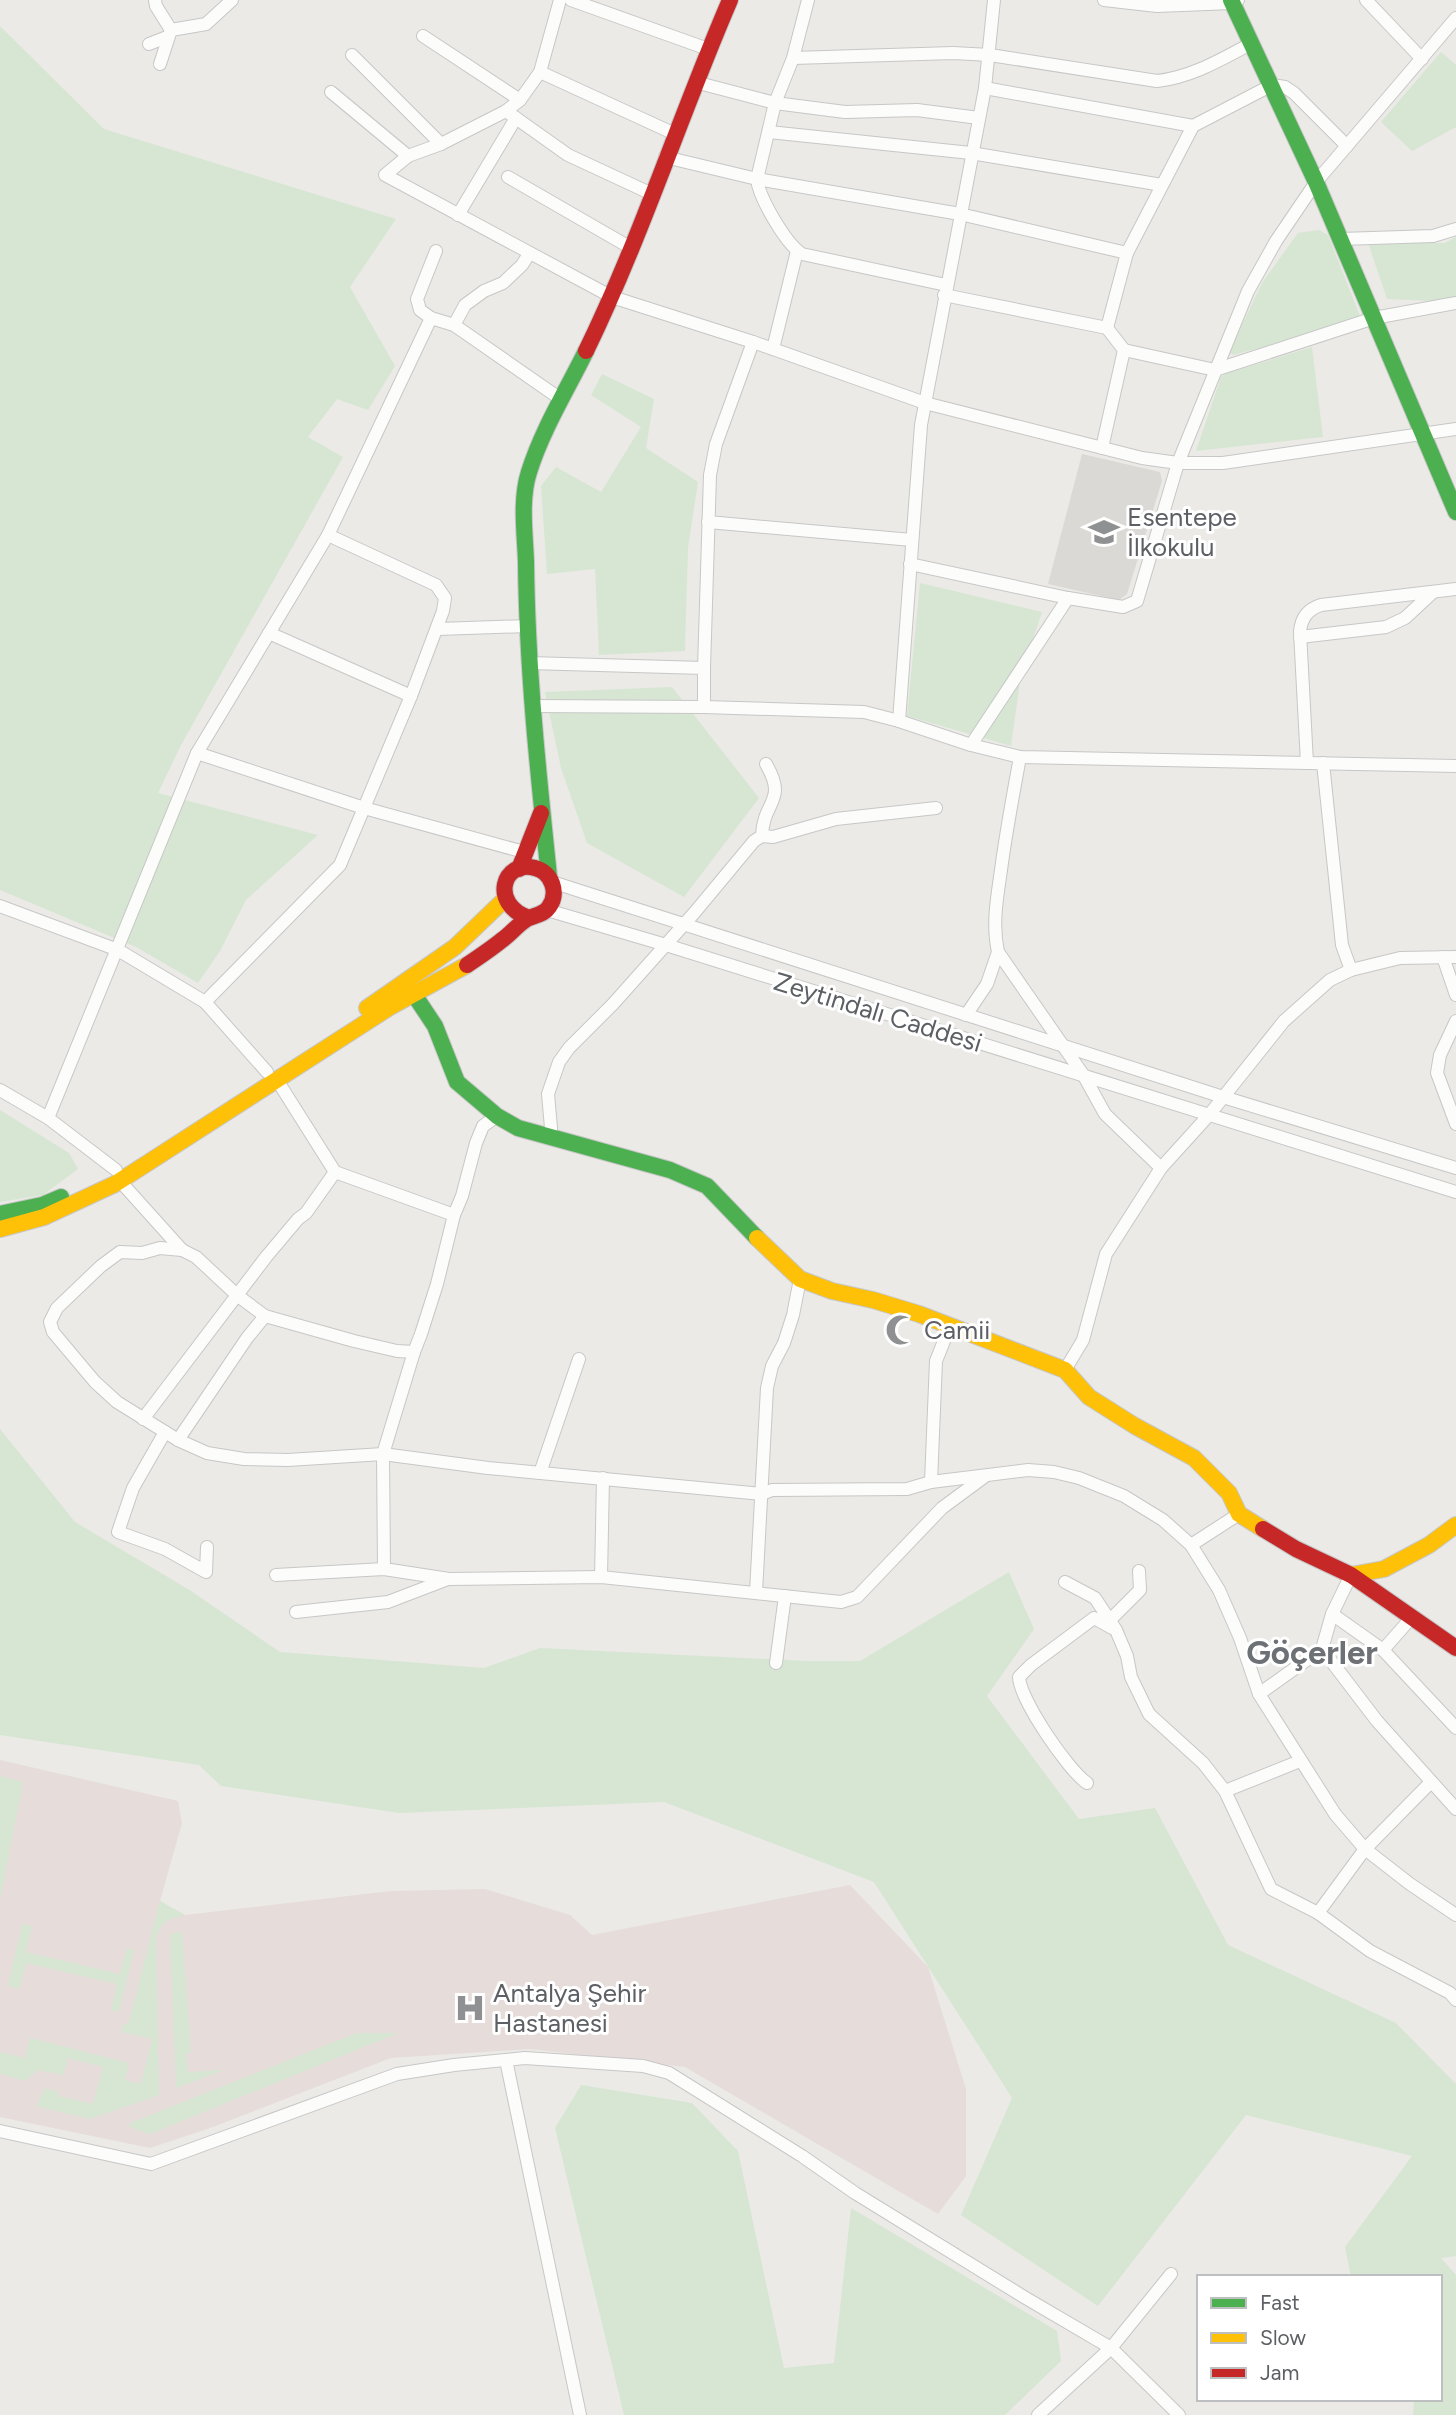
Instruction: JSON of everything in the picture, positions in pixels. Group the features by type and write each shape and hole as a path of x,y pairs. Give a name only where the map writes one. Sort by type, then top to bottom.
{"street":[{"path":"155,0 169,34 160,64"},
{"path":"149,44 169,34 206,24 232,0"},
{"path":"458,215 511,114 540,72 560,0"},
{"path":"571,0 708,49"},
{"path":"730,0 708,49 612,297 528,474 525,496 531,706 541,813 550,879 554,897 547,910 539,916 519,916 510,910 504,900 504,885 512,873 534,867 550,879 685,924 1223,1097 1456,1168"},
{"path":"808,0 793,58 775,103 758,180 759,190 789,243 797,251 945,290 1107,327 1125,350 1214,370 1374,318 1456,303"},
{"path":"899,721 921,425 985,88 994,0"},
{"path":"1104,0 1157,6 1234,1 1341,239 1456,513"},
{"path":"1366,0 1422,60"},
{"path":"910,564 1123,607 1137,601 1178,463 1248,291 1276,241 1316,182 1456,18"},
{"path":"423,36 520,100"},
{"path":"793,58 953,53 990,55 1157,81 1191,73 1252,43"},
{"path":"352,55 441,144"},
{"path":"540,72 675,134"},
{"path":"695,82 775,103 845,112 917,110 979,118"},
{"path":"1107,327 1127,253 1193,126 1272,85 1284,87 1294,93 1347,146"},
{"path":"985,88 1193,126"},
{"path":"331,92 408,156"},
{"path":"511,114 408,156 385,175 612,297 753,342 925,402 1142,458 1178,463 1223,463 1456,429"},
{"path":"511,114 568,155 652,194"},
{"path":"769,132 971,153 1162,185"},
{"path":"665,158 758,180 960,214 1127,253"},
{"path":"508,177 631,247"},
{"path":"1341,239 1433,236 1456,229"},
{"path":"436,251 417,299 420,310 430,318 454,325 562,400"},
{"path":"773,349 797,251"},
{"path":"454,325 465,305 484,291 503,283 523,265 529,254"},
{"path":"48,1118 197,753 328,535 430,318"},
{"path":"704,707 710,475 716,444 753,342"},
{"path":"1102,448 1125,350"},
{"path":"708,522 912,540"},
{"path":"205,1002 340,865 438,629 445,598 436,585 328,535"},
{"path":"1307,762 1300,638 1303,618 1315,607 1456,589"},
{"path":"1300,638 1386,627 1405,618 1433,592"},
{"path":"971,746 1068,598"},
{"path":"438,629 527,626"},
{"path":"269,634 411,696"},
{"path":"529,663 704,668"},
{"path":"531,706 704,707 864,712 971,746 1020,757 1456,766"},
{"path":"197,753 363,808 524,852"},
{"path":"1020,757 995,910 998,952 1084,1076 1105,1114 1161,1168"},
{"path":"1323,763 1342,945 1351,970"},
{"path":"762,836 762,824 777,790 766,764"},
{"path":"552,1139 548,1094 559,1062 685,924 754,841 762,836 773,837 836,819 936,808"},
{"path":"519,869 541,813"},
{"path":"272,1076 455,947 504,900"},
{"path":"0,906 118,950 205,1002 272,1076 335,1171 454,1215"},
{"name":"Zeytindalı Caddesi","path":"547,910 1456,1192"},
{"path":"0,1229 44,1217 118,1175 272,1076 390,1007 415,996 500,942 529,918"},
{"path":"965,1014 987,984 998,952"},
{"path":"1065,1370 1083,1340 1106,1254 1161,1168 1209,1115 1284,1021 1330,980 1351,970 1400,958 1449,957 1456,995"},
{"path":"415,996 435,1026 457,1082 498,1116 518,1128 670,1170 707,1186 766,1249 800,1279 950,1326 1065,1370 1089,1397 1194,1458 1229,1493 1238,1514 1296,1549 1350,1574 1456,1648"},
{"path":"1456,1021 1440,1055 1437,1073 1456,1124"},
{"path":"0,1090 48,1118 118,1175 182,1250"},
{"path":"384,1569 383,1454 483,1126 498,1116"},
{"path":"143,1419 266,1257 306,1213 335,1171"},
{"path":"0,1214 42,1205 118,1175"},
{"path":"414,1352 397,1351 355,1341 265,1316 238,1296 196,1256 182,1250 160,1248 142,1253 120,1252 101,1266 50,1316 54,1332 94,1382 117,1402 178,1440 207,1453 244,1460 383,1454 488,1468 762,1494 772,1490 907,1489 932,1482 1028,1470 1079,1478 1124,1496 1163,1520 1191,1545 1219,1590 1240,1638 1259,1694 1335,1814 1366,1849 1410,1884 1456,1915"},
{"path":"756,1592 767,1388 772,1366 784,1343 793,1315 800,1279"},
{"path":"178,1440 265,1316"},
{"path":"932,1482 936,1361 950,1326"},
{"path":"540,1472 579,1359"},
{"path":"165,1432 133,1488 118,1532 165,1549 206,1572 207,1547"},
{"path":"276,1574 384,1569 449,1579 601,1577 841,1602 857,1597 942,1508 987,1475"},
{"path":"601,1577 603,1478"},
{"path":"1191,1545 1238,1514"},
{"path":"1350,1574 1384,1569 1429,1545 1456,1525"},
{"path":"1113,1625 1140,1590 1139,1571"},
{"path":"1259,1694 1322,1649 1332,1614 1350,1574"},
{"path":"296,1612 388,1602 449,1579"},
{"path":"1065,1582 1095,1598 1113,1625 1127,1656 1131,1677 1149,1714 1203,1763 1225,1791 1271,1889 1318,1913 1370,1951 1450,1993 1456,2000"},
{"path":"776,1663 785,1596"},
{"path":"1332,1614 1383,1650 1456,1728"},
{"path":"1383,1650 1412,1617"},
{"path":"1087,1783 1076,1775 1052,1741 1024,1696 1019,1677 1094,1618 1113,1625"},
{"path":"1322,1649 1377,1721 1456,1809"},
{"path":"1225,1791 1300,1762"},
{"path":"1318,1913 1366,1849 1431,1782"},
{"path":"0,2131 151,2164 397,2074 454,2064 525,2058 643,2066 669,2073 803,2156 855,2193 1111,2348 1179,2415"},
{"path":"506,2060 580,2415"},
{"path":"1038,2415 1111,2348 1171,2274"}],"shaded area":[{"name":"Esentepe İlkokulu","path":"1082,454 1160,472 1162,481 1127,594 1119,600 1048,584"},
{"name":"Antalya Şehir Hastanesi","path":"0,1760 178,1801 182,1823 160,1901 185,1915 391,1891 485,1889 570,1915 592,1935 850,1885 928,1967 966,2089 966,2176 938,2214 685,2067 530,2049 391,2058 213,2127 150,2148 0,2117"}],"green space":[{"path":"0,26 104,129 396,219 350,287 395,366 368,410 337,399 308,437 343,457 181,745 158,793 318,835 246,900 220,951 198,983 136,947 0,890"},
{"path":"1441,52 1456,65 1456,127 1412,151 1381,122"},
{"path":"1319,230 1328,235 1362,321 1233,355 1229,352 1262,283 1298,233"},
{"path":"1456,237 1456,302 1387,299 1368,243 1445,243"},
{"path":"1312,347 1323,437 1196,451 1221,377"},
{"path":"602,374 654,399 646,448 698,482 688,547 685,651 599,655 595,569 547,574 541,486 556,467 601,492 641,427 591,395"},
{"path":"920,583 1042,612 1021,675 1011,746 907,716"},
{"path":"672,687 759,798 684,897 587,843 561,768 545,692"},
{"path":"0,1110 69,1153 78,1169 43,1195 0,1202"},
{"path":"0,1429 75,1522 188,1589 280,1652 484,1668 540,1648 807,1661 860,1661 1009,1572 1034,1629 987,1696 1079,1819 1155,1808 1228,1945 1396,2023 1456,2084 1456,2256 1441,2258 1456,2275 1456,2415 1413,2415 1414,2401 1442,2401 1442,2275 1351,2275 1345,2247 1412,2156 1246,2115 1098,2306 961,2215 1012,2098 874,1882 664,1802 399,1813 221,1786 199,1765 0,1735"},
{"path":"0,1776 23,1782 0,1900"},
{"path":"160,1901 185,1915 167,1922 156,1937 159,2095 90,2119 36,2106 45,2088 58,2092 58,2096 93,2104 103,2067 68,2058 63,2075 38,2070 25,2081 0,2074 0,2052 25,2058 30,2038 129,2063 125,2080 141,2084 152,2039 122,2032 122,2026 129,2022"},
{"path":"22,1924 32,1926 26,1952 120,1974 127,1948 134,1950 119,2012 111,2010 117,1984 26,1963 19,1989 8,1986"},
{"path":"182,1932 191,2052 186,2054 188,2072 224,2070 176,2088 170,1934"},
{"path":"357,2033 398,2033 150,2134 129,2127 130,2123"},
{"path":"581,2085 692,2103 738,2151 784,2368 834,2363 851,2208 1057,2331 1061,2361 1005,2415 624,2415 555,2128"}],"traffic: fast":[{"path":"1231,0 1316,182 1456,512"},
{"path":"549,876 528,641 525,494 529,472 541,441 586,351"},
{"path":"415,996 435,1026 457,1082 497,1116 518,1128 670,1170 707,1186 757,1238"},
{"path":"0,1214 42,1205 61,1197"}],"traffic: slow":[{"path":"367,1008 455,947 504,900"},
{"path":"0,1229 44,1217 115,1184 390,1007 467,965"},
{"path":"757,1238 800,1279 832,1291 919,1314 1065,1370 1089,1397 1194,1458 1229,1493 1239,1514 1263,1529"},
{"path":"1351,1575 1384,1569 1429,1545 1456,1525"}],"traffic: jam":[{"path":"586,351 625,265 730,0"},
{"path":"519,869 541,813"},
{"path":"467,965 505,938 523,921 542,913 549,907 553,896 550,878 541,870 524,867 508,876 505,894 516,911 529,918"},
{"path":"1263,1529 1296,1549 1351,1575 1456,1648"}],"place":[{"name":"Esentepe İlkokulu","path":"1104,532"},
{"name":"Camii","path":"901,1330"},
{"name":"Antalya Şehir Hastanesi","path":"470,2008"}],"district":[{"name":"Göçerler","path":"1312,1652"}]}
